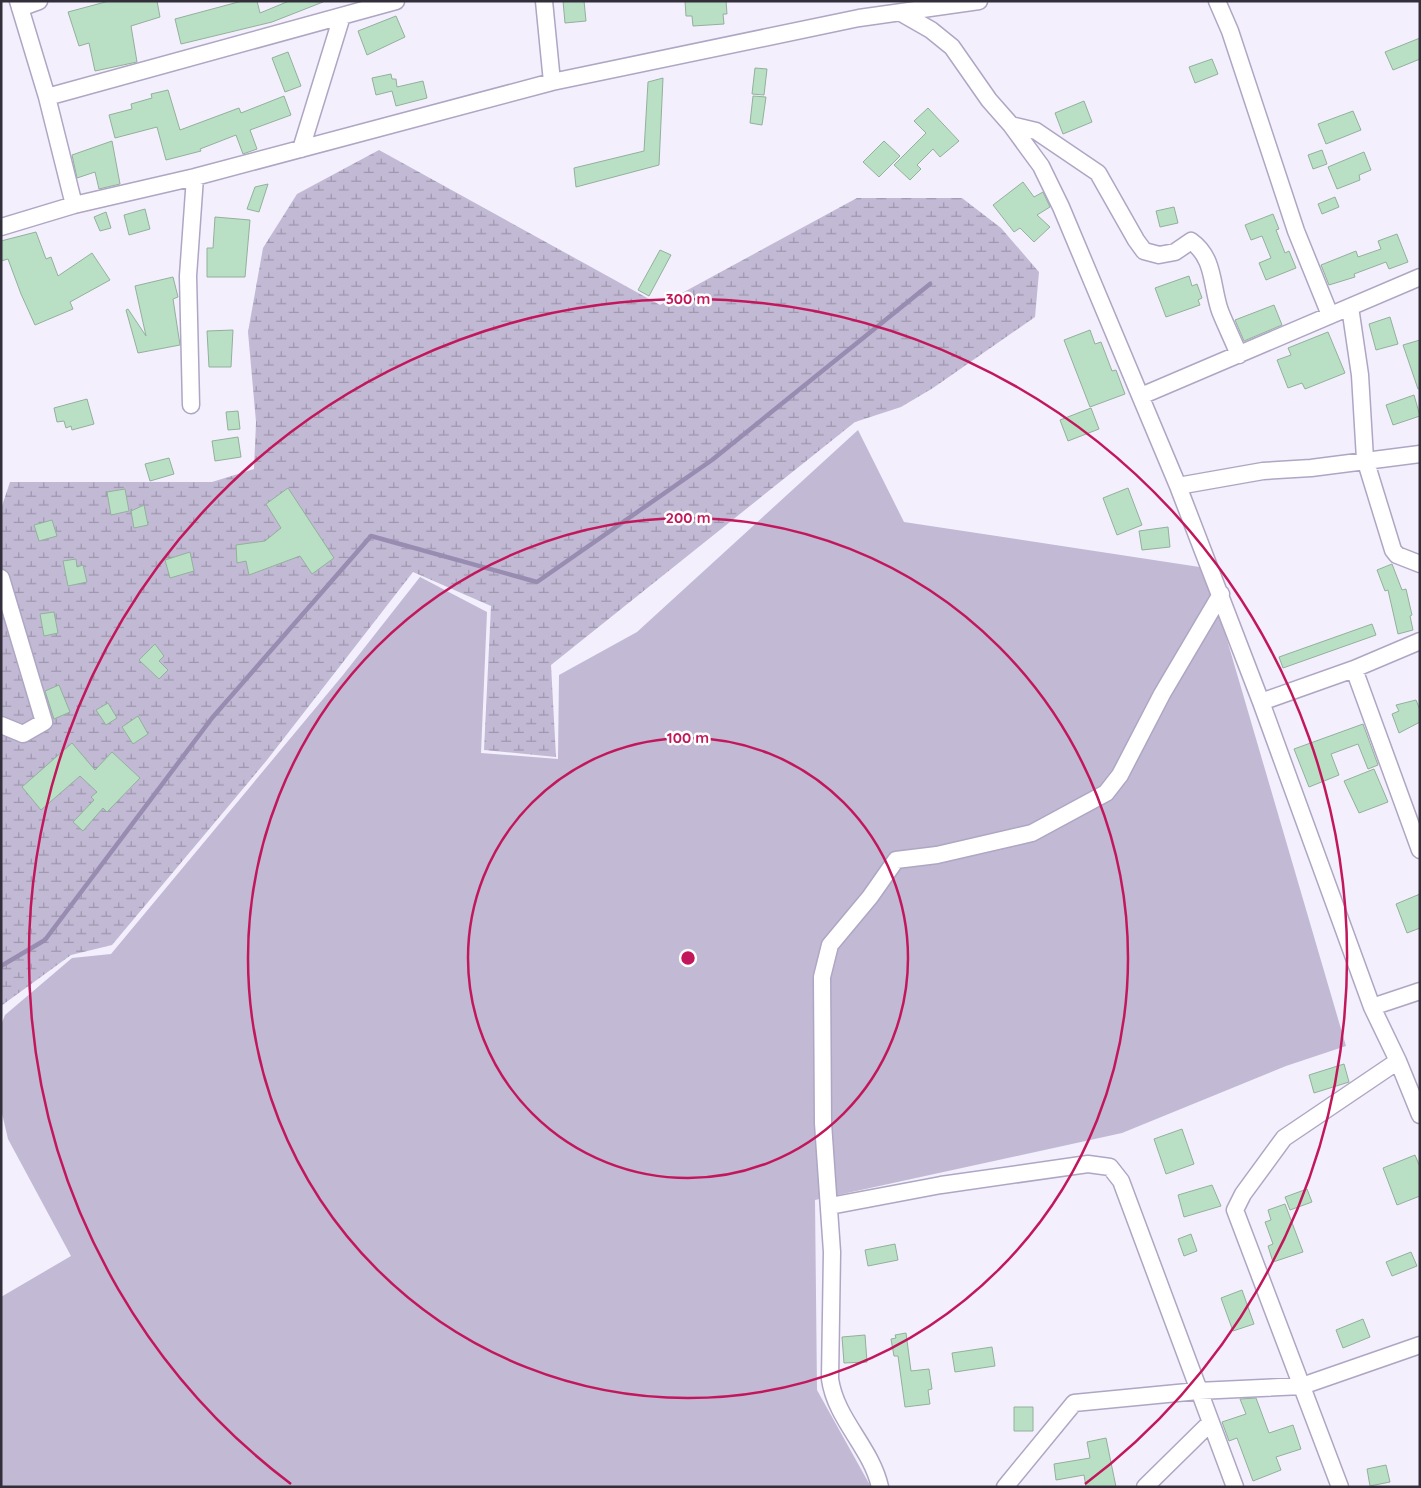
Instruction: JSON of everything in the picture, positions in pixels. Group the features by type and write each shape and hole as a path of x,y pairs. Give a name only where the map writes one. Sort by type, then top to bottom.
{"street":[{"path":"39,1 19,4 47,97 74,205"},
{"path":"47,97 396,1"},
{"path":"544,1 552,82"},
{"path":"1,227 74,205 196,177 552,82 859,18 903,14 979,1"},
{"path":"1217,1 1230,31 1296,231 1330,315"},
{"path":"903,14 931,30 952,48 988,100 1010,125 1041,166 1178,486 1261,702 1372,1007 1419,1110"},
{"path":"301,149 342,16"},
{"path":"1010,125 1036,131 1098,173 1144,251 1159,255 1175,252 1190,241 1202,249 1209,264 1220,310 1239,355"},
{"path":"192,405 188,276 196,177"},
{"path":"1141,396 1420,277"},
{"path":"1350,307 1360,375 1365,459 1393,550 1397,555 1420,564"},
{"path":"1178,486 1263,471 1311,468 1365,459 1420,454"},
{"path":"1,578 44,722 23,734 1,725"},
{"path":"880,1487 867,1456 838,1408 832,1391 830,1206 821,1053 822,977 830,945 870,897 896,860 937,855 1032,833 1106,793 1120,776 1162,694 1220,594"},
{"path":"1261,702 1354,668 1420,641"},
{"path":"1354,668 1420,850"},
{"path":"1372,1007 1420,991"},
{"path":"1340,1487 1235,1213 1236,1206 1284,1138 1398,1061"},
{"path":"830,1206 941,1185 1088,1164 1110,1168 1120,1181 1235,1487"},
{"path":"1005,1487 1074,1403 1198,1391 1302,1386 1420,1345"},
{"path":"1145,1487 1210,1422"}],"green space":[{"path":"379,150 660,305 857,198 962,198 1001,228 1039,272 1035,317 933,388 901,407 855,422 551,665 556,757 484,750 491,606 413,572 267,760 112,945 71,955 1,1006 1,509 10,482 212,482 254,469 256,422 248,332 263,248 297,194"},
{"path":"858,430 904,522 1206,568 1346,1046 1286,1066 1122,1133 815,1200 817,1390 871,1487 1,1487 1,1297 71,1256 8,1139 1,1109 1,1025 5,1015 72,958 111,954 343,675 420,577 487,612 481,753 558,759 559,675 637,632"}],"building":[{"path":"109,1 157,1 160,17 131,26 137,62 95,71 89,43 79,46 68,12"},
{"path":"242,1 257,1 260,13 289,1 323,2 272,22 181,44 175,19"},
{"path":"563,1 584,1 586,21 565,23"},
{"path":"685,1 726,1 727,14 723,14 724,24 693,26 692,16 686,16"},
{"path":"396,16 405,37 367,55 358,31"},
{"path":"1420,38 1420,59 1393,70 1385,52"},
{"path":"288,52 301,86 285,92 272,58"},
{"path":"1212,59 1218,74 1195,83 1189,67"},
{"path":"755,68 767,69 764,95 752,94"},
{"path":"391,74 392,79 396,79 397,87 423,81 427,98 396,106 392,91 376,95 372,78"},
{"path":"663,78 659,165 576,187 574,168 644,151 648,82"},
{"path":"168,90 180,130 239,108 241,113 284,96 291,115 250,130 257,149 243,154 236,135 200,149 201,151 166,160 157,127 115,138 109,115 132,109 131,104 152,98 151,94"},
{"path":"753,96 766,97 762,125 750,123"},
{"path":"1084,101 1092,122 1063,134 1055,113"},
{"path":"928,108 959,141 940,157 933,149 917,165 921,169 910,180 894,165 926,133 914,121"},
{"path":"1353,111 1361,130 1326,144 1318,124"},
{"path":"112,141 120,184 99,189 95,172 77,178 72,155"},
{"path":"884,141 900,156 879,177 863,162"},
{"path":"1322,150 1327,164 1313,169 1308,155"},
{"path":"1364,152 1371,170 1359,175 1360,180 1337,189 1328,167"},
{"path":"1023,182 1034,197 1043,192 1050,207 1037,215 1050,227 1034,242 1020,228 1014,232 993,205"},
{"path":"268,184 259,212 247,209 255,187"},
{"path":"1335,197 1339,207 1322,214 1318,204"},
{"path":"1174,207 1178,223 1160,227 1156,211"},
{"path":"145,209 150,229 129,235 124,215"},
{"path":"106,212 111,228 100,231 94,217"},
{"path":"1273,214 1279,229 1276,230 1285,253 1289,251 1296,268 1266,280 1259,263 1271,258 1262,236 1251,240 1245,225"},
{"path":"215,217 250,220 245,277 207,277 207,248 213,248"},
{"path":"36,232 46,259 51,257 58,276 92,253 110,280 70,302 73,309 35,325 8,259 1,261 1,241"},
{"path":"1397,234 1408,262 1389,269 1386,262 1354,274 1355,277 1329,285 1321,265 1356,251 1358,257 1381,249 1378,241"},
{"path":"660,250 671,255 649,296 638,290"},
{"path":"1189,276 1192,286 1197,284 1202,298 1198,300 1200,305 1166,317 1155,288"},
{"path":"173,277 178,297 173,299 180,345 138,353 126,310 128,309 146,336 135,286"},
{"path":"1274,305 1282,325 1244,341 1235,320"},
{"path":"1390,317 1398,344 1376,350 1369,324"},
{"path":"233,330 231,367 209,367 207,331"},
{"path":"1090,330 1095,344 1101,342 1112,371 1116,370 1125,394 1090,407 1064,340"},
{"path":"1328,332 1345,373 1305,389 1302,383 1288,388 1277,360 1291,355 1288,348"},
{"path":"1420,340 1420,389 1418,389 1403,345"},
{"path":"1414,395 1420,416 1393,425 1386,405"},
{"path":"87,399 94,424 72,430 71,426 66,428 64,421 57,422 54,408"},
{"path":"1091,408 1099,429 1068,441 1060,420"},
{"path":"238,411 240,429 228,430 226,412"},
{"path":"238,437 241,457 215,461 212,441"},
{"path":"169,458 174,474 150,481 145,464"},
{"path":"288,488 334,558 312,574 300,556 249,575 246,561 237,563 236,545 265,541 281,528 266,504"},
{"path":"1128,488 1142,525 1117,535 1103,498"},
{"path":"125,489 129,511 111,515 107,492"},
{"path":"144,505 148,525 134,528 131,511"},
{"path":"52,520 57,536 39,541 34,525"},
{"path":"1168,527 1170,547 1142,550 1139,531"},
{"path":"190,552 194,571 170,578 165,560"},
{"path":"76,559 77,567 83,565 87,582 68,586 63,561"},
{"path":"1392,564 1402,590 1406,589 1412,615 1410,616 1413,630 1398,634 1388,590 1385,591 1377,570"},
{"path":"54,612 58,633 44,636 40,614"},
{"path":"1372,624 1376,635 1283,668 1279,657"},
{"path":"155,644 164,656 159,661 168,670 159,679 139,660"},
{"path":"59,685 70,712 54,719 45,691"},
{"path":"1416,700 1420,710 1420,722 1399,733 1392,714 1399,711 1396,705"},
{"path":"108,703 117,718 106,725 96,710"},
{"path":"138,716 148,734 133,744 122,727"},
{"path":"1363,724 1378,765 1368,769 1358,744 1331,754 1339,775 1309,787 1294,749"},
{"path":"72,743 95,770 112,752 140,778 107,812 103,808 83,831 73,822 94,800 91,797 97,792 80,776 41,810 22,787"},
{"path":"1374,769 1388,802 1359,813 1344,781"},
{"path":"1420,894 1420,928 1407,933 1396,904"},
{"path":"1344,1064 1349,1082 1314,1093 1309,1075"},
{"path":"1182,1129 1194,1164 1166,1174 1154,1139"},
{"path":"1415,1155 1420,1167 1420,1196 1397,1205 1383,1168"},
{"path":"1212,1185 1221,1206 1184,1217 1178,1195"},
{"path":"1307,1189 1312,1202 1290,1210 1285,1197"},
{"path":"1285,1204 1303,1252 1273,1262 1268,1246 1273,1244 1265,1222 1271,1220 1268,1210"},
{"path":"1191,1234 1197,1251 1184,1256 1178,1239"},
{"path":"895,1244 898,1260 868,1266 865,1250"},
{"path":"1411,1252 1417,1266 1392,1276 1386,1262"},
{"path":"1242,1290 1254,1324 1233,1331 1221,1298"},
{"path":"1363,1319 1370,1337 1343,1348 1336,1330"},
{"path":"906,1333 911,1371 929,1369 932,1389 928,1390 930,1404 905,1407 898,1356 894,1356 891,1339 896,1338 895,1335"},
{"path":"865,1335 867,1362 844,1363 842,1337"},
{"path":"992,1347 995,1366 955,1372 952,1353"},
{"path":"1256,1398 1269,1433 1293,1425 1301,1449 1276,1457 1281,1470 1253,1481 1237,1438 1229,1441 1222,1422 1246,1414 1240,1399"},
{"path":"1014,1407 1033,1407 1033,1431 1014,1431"},
{"path":"1106,1438 1116,1487 1086,1487 1084,1475 1056,1480 1054,1464 1090,1458 1087,1442"},
{"path":"1386,1465 1390,1482 1370,1486 1367,1469"}],"waterway":[{"path":"1,966 45,940 212,718 371,536 537,582 712,460 930,284"}]}
